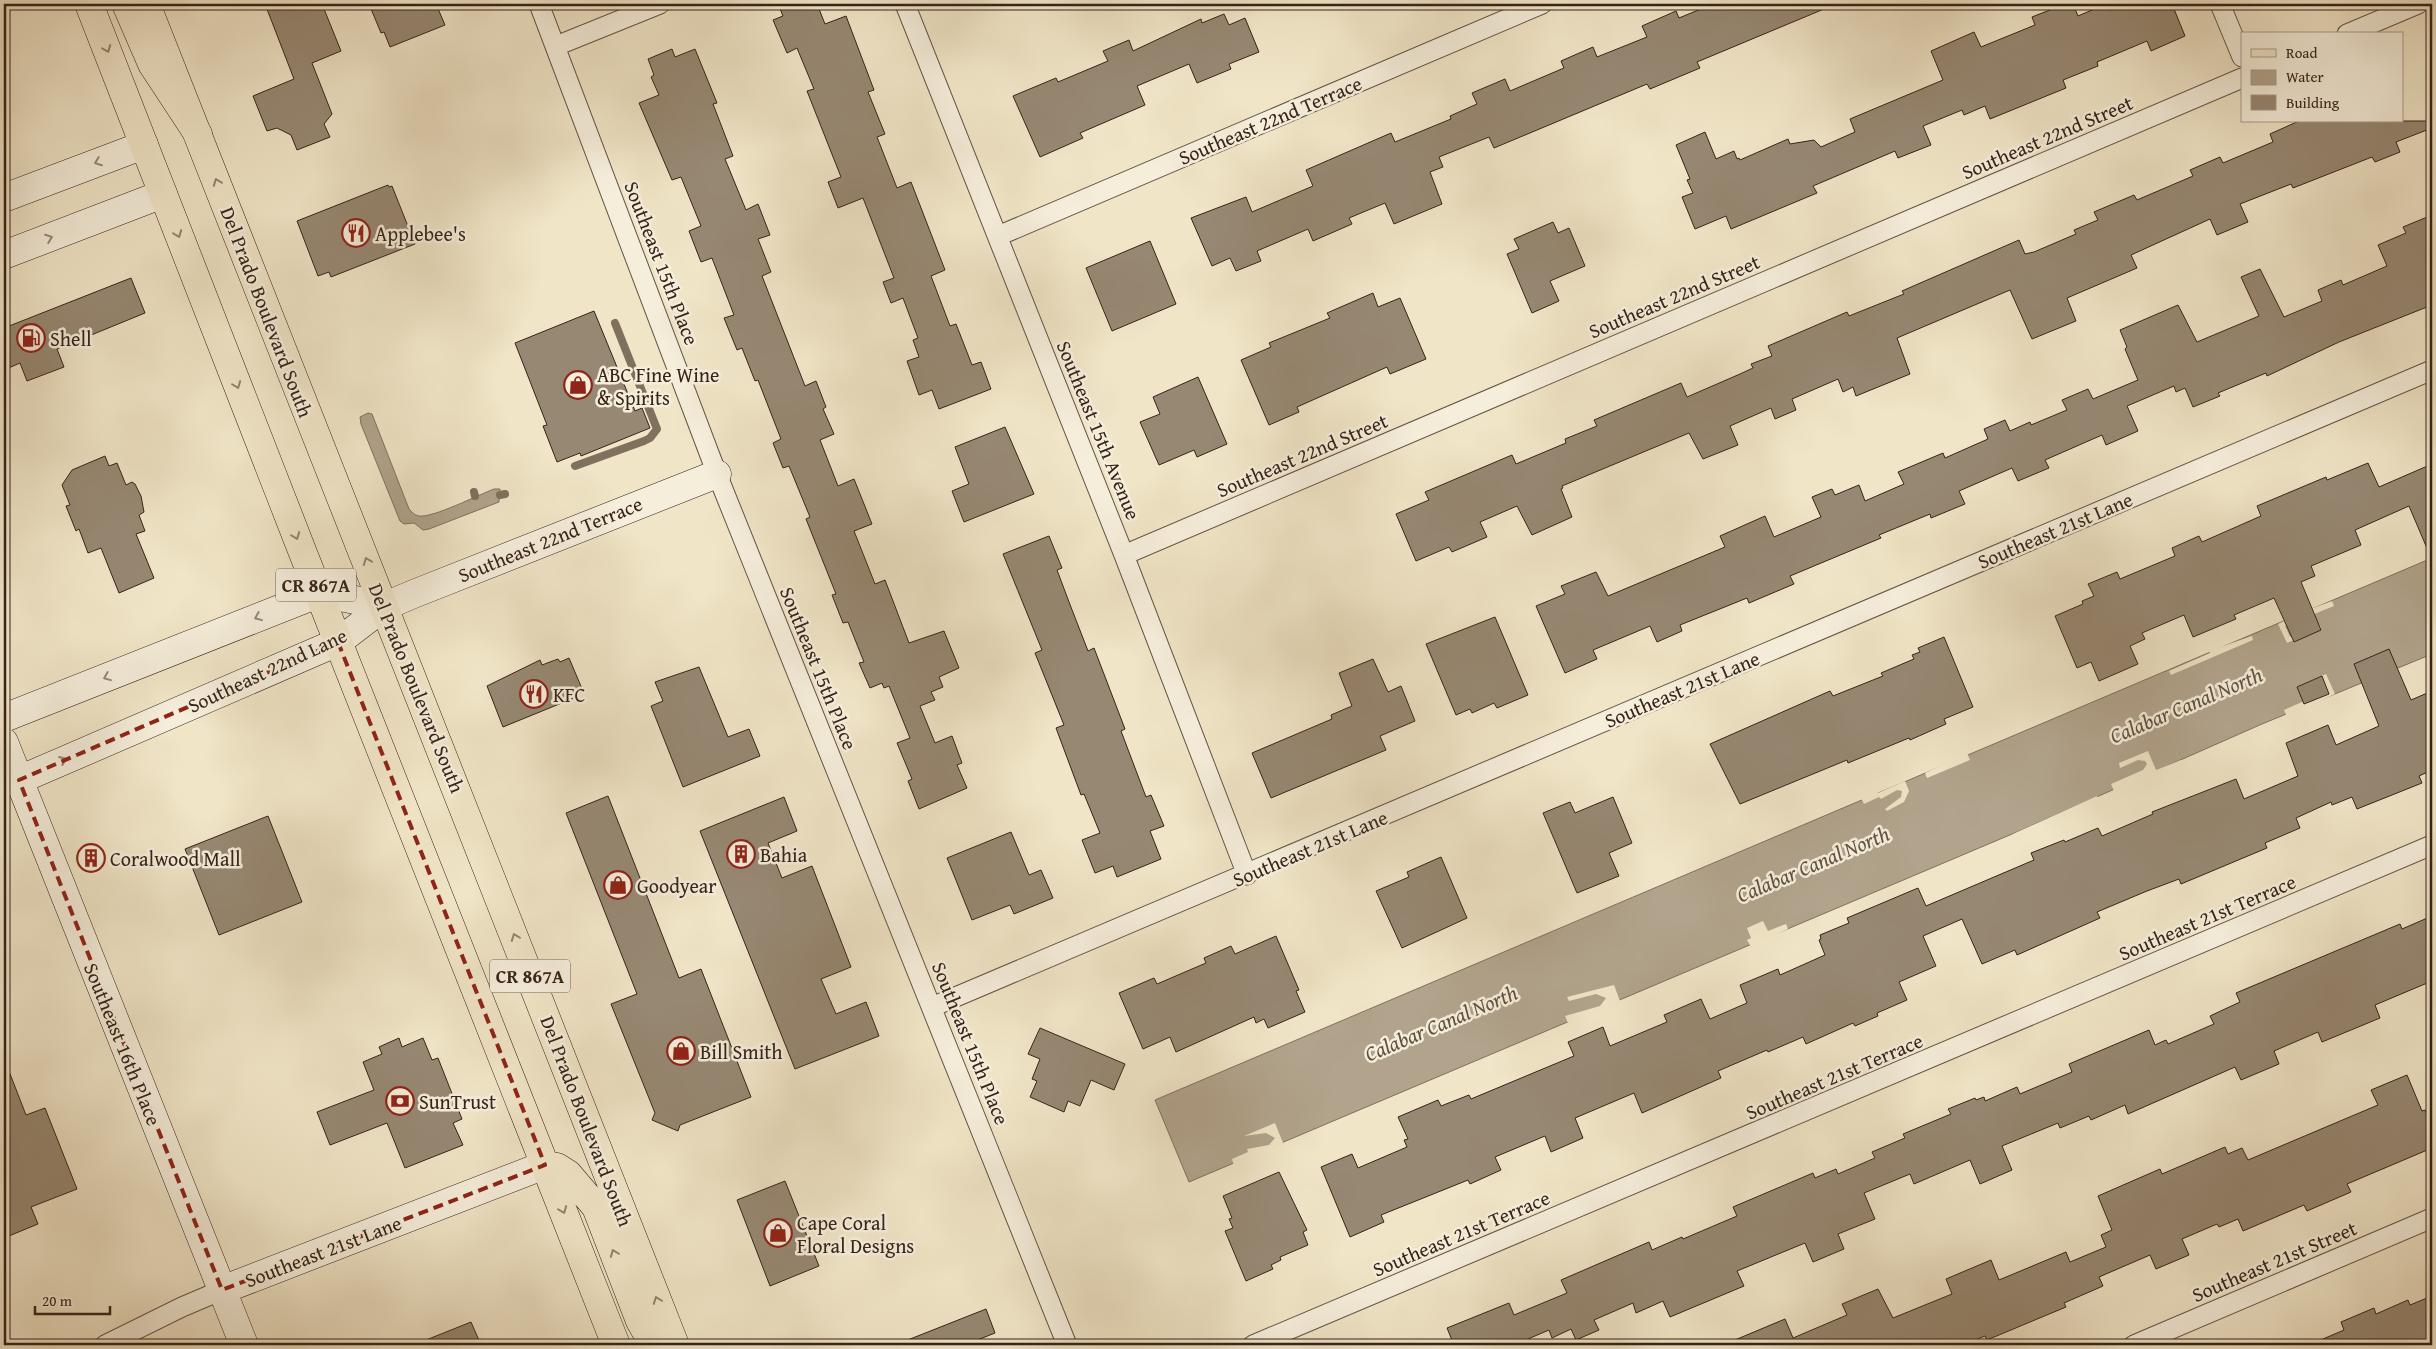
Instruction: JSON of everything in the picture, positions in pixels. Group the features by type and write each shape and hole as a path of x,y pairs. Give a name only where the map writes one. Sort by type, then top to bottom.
{"main road":[{"name":"CR 867A","path":"90,4 162,194 616,1345"},
{"path":"126,4 152,64 198,134"},
{"name":"Del Prado Boulevard South","path":"146,4 675,1345"},
{"path":"545,1165 558,1167 568,1174 596,1207 640,1320 654,1345"}],"street":[{"name":"Southeast 15th Place","path":"539,4 716,474 1067,1345"},
{"path":"556,46 660,4"},
{"name":"Southeast 15th Avenue","path":"906,4 1124,555 1247,875"},
{"name":"Southeast 22nd Terrace","path":"998,236 1542,4"},
{"path":"2220,4 2241,55"},
{"path":"2352,32 2418,4"},
{"name":"Southeast 22nd Street","path":"1124,555 2241,78"},
{"path":"4,198 144,145"},
{"path":"4,255 162,194"},
{"name":"Southeast 21st Lane","path":"932,1007 1247,875 2432,370"},
{"name":"Southeast 22nd Terrace","path":"385,606 545,540 716,474"},
{"path":"4,718 320,593"},
{"name":"Southeast 22nd Lane","path":"320,593 385,606"},
{"name":"Southeast 22nd Lane","path":"19,780 338,642 385,606"},
{"name":"Southeast 16th Place","path":"4,742 244,1345"},
{"name":"Southeast 21st Terrace","path":"1253,1345 2432,845"},
{"name":"Southeast 21st Lane","path":"105,1345 182,1307 222,1290 545,1165"},
{"name":"Southeast 21st Street","path":"2134,1345 2432,1218"}],"highlighted area":[{"path":"338,642 545,1165 222,1290 19,780"}],"water":[{"path":"368,413 372,414 409,509 414,514 426,516 456,506 494,489 500,489 499,502 429,529 423,530 414,523 404,524 400,521 361,424 360,417"},
{"name":"Calabar Canal North","path":"2432,558 2432,654 2262,724 2024,829 1189,1182 1155,1100"}],"pier":[{"path":"2332,601 2334,606 2285,626 2290,637 2319,624 2321,628 2287,643 2278,624 2284,621 2283,619"},
{"path":"2252,636 2253,640 2171,675 2169,671 2210,653 2209,651"},
{"path":"2326,674 2335,694 2287,717 2284,710 2325,692 2320,681 2298,690 2297,687"},
{"path":"2148,751 2156,770 2181,760 2182,762 2114,791 2111,784 2143,770 2147,764 2145,761 2138,760 2120,768 2119,763"},
{"path":"1967,753 1970,760 1927,778 1925,773"},
{"path":"1905,781 1909,791 1904,802 1887,811 1885,809 1901,797 1902,791 1897,790 1881,799 1879,797 1864,804 1861,798 1877,791 1878,793"},
{"path":"2097,796 2098,798 2014,836 2013,834"},
{"path":"1763,921 1768,931 1786,924 1788,929 1751,947 1747,940 1751,938 1747,928"},
{"path":"1614,985 1620,1001 1568,1023 1565,1016 1600,1006 1606,998 1596,994 1569,1001 1567,997"},
{"path":"1275,1123 1283,1143 1234,1166 1232,1159 1248,1152 1247,1149 1269,1145 1275,1138 1266,1133 1244,1136"}],"building":[{"path":"265,4 322,4 341,51 312,63 332,114 324,124 330,137 297,150 291,135 277,128 267,131 253,96 294,79"},
{"path":"369,4 436,4 445,25 390,47 384,32 381,33"},
{"path":"778,4 817,4 825,24 846,16 874,90 868,92 885,134 877,137 897,188 911,182 945,270 931,276 950,326 956,324 972,365 981,362 991,389 939,409 932,390 919,395 907,361 919,357 913,340 918,338 903,298 891,303 883,282 894,278 863,198 838,208 828,182 841,177 807,91 814,89 797,48 787,53 773,20 783,16"},
{"path":"1713,4 1836,4 1697,62 1700,68 1650,89 1647,84 1494,148 1489,137 1439,157 1443,167 1430,172 1442,204 1394,224 1385,203 1349,218 1352,224 1313,241 1308,229 1257,251 1261,261 1236,271 1230,258 1212,266 1191,218 1246,197 1252,212 1313,186 1306,170 1391,133 1395,142 1451,119 1450,116 1477,104 1472,93 1505,79 1510,91 1564,68 1561,61 1593,47 1597,57 1647,37 1642,26 1676,11 1679,18"},
{"path":"2065,4 2073,4 2078,16 2106,4 2172,4 2185,36 2151,51 2147,41 2097,62 2098,66 2063,80 2066,88 1990,119 1985,106 1964,115 1962,110 1923,126 1931,145 1898,158 1895,151 1813,186 1817,193 1731,229 1726,216 1695,229 1682,197 1693,193 1687,180 1690,179 1676,145 1705,132 1716,159 1734,151 1737,159 1739,158 1740,160 1788,139 1790,144 1814,140 1821,147 1855,132 1850,119 1943,80 1931,51 1974,32 1981,47 2035,25 2032,17"},
{"path":"1224,14 1229,25 1245,18 1259,52 1229,64 1231,69 1197,83 1189,64 1137,86 1145,105 1080,133 1083,138 1040,157 1013,96 1056,78 1058,82 1108,61 1103,51 1129,40 1133,51 1201,19 1202,23"},
{"path":"672,49 675,57 695,49 717,103 713,104 733,156 725,159 746,210 758,204 770,235 758,239 771,272 762,276 805,386 816,381 826,407 823,409 834,434 820,440 838,486 854,479 872,524 854,531 875,584 885,580 909,643 944,631 959,668 939,677 943,687 931,692 935,700 920,706 935,743 952,736 962,763 957,765 967,788 919,809 908,781 912,779 897,743 910,738 889,686 884,688 882,683 870,688 859,663 864,662 848,622 843,623 832,595 836,594 806,519 810,517 789,466 783,468 773,443 781,439 758,380 755,381 742,348 737,350 724,318 734,315 712,258 701,262 689,231 701,226 681,177 672,180 639,103 659,95 651,77 654,75 648,59"},
{"path":"2432,121 2432,128 2396,142 2400,152 2375,162 2372,157 2293,188 2291,184 2240,204 2248,222 2217,235 2210,219 2131,255 2137,268 2067,298 2076,321 2032,339 2010,290 1897,338 1910,374 1856,396 1853,387 1843,392 1838,379 1792,399 1796,410 1775,419 1771,408 1730,426 1738,445 1703,459 1689,433 1562,486 1563,488 1561,489 1572,517 1532,535 1517,506 1480,522 1487,537 1452,552 1449,547 1416,561 1396,514 1429,500 1425,492 1512,455 1516,464 1566,443 1565,439 1597,426 1594,420 1681,383 1687,397 1753,368 1751,364 1772,356 1768,346 1847,312 1849,316 1904,294 1902,291 2019,240 2025,254 2034,252 2076,234 2074,230 2098,220 2094,212 2134,195 2137,200 2193,176 2190,170 2220,157 2223,163 2273,142 2270,134 2297,122"},
{"name":"Applebee's","path":"388,185 389,187 392,186 415,244 331,277 329,272 318,276 297,221"},
{"path":"2432,215 2432,305 2339,342 2267,376 2266,373 2218,393 2220,396 2193,407 2185,388 2176,392 2174,386 2127,406 2138,431 2106,445 2102,435 2045,460 2049,468 2018,481 2012,468 1959,491 1965,504 1931,518 1930,514 1879,535 1881,538 1790,576 1794,584 1749,603 1747,598 1680,625 1682,631 1657,642 1650,626 1593,650 1597,659 1565,673 1536,606 1565,594 1561,586 1596,572 1608,596 1725,547 1720,536 1765,516 1774,537 1821,517 1812,497 1832,489 1835,495 1859,485 1865,501 1904,484 1898,472 1943,453 1945,458 1988,439 1984,429 2005,420 2010,431 2030,422 2031,425 2067,410 2062,400 2088,389 2093,399 2138,380 2125,349 2127,347 2120,330 2178,305 2197,342 2259,316 2241,277 2260,269 2284,317 2322,301 2318,290 2341,280 2343,285 2387,266 2378,245 2406,233 2403,227"},
{"path":"1553,222 1558,233 1569,228 1585,266 1550,281 1559,301 1532,313 1507,254 1519,249 1514,239"},
{"path":"1150,241 1176,304 1112,331 1086,268"},
{"path":"131,278 145,313 57,349 64,367 27,381 20,363 4,370 4,328"},
{"path":"1373,293 1378,307 1400,298 1426,359 1390,374 1387,367 1297,407 1299,412 1269,425 1241,360 1271,347 1269,343 1330,318 1327,313"},
{"path":"594,311 635,411 642,408 650,428 581,456 580,453 557,462 543,426 547,425 515,343"},
{"path":"1198,377 1227,444 1197,457 1194,450 1159,465 1140,422 1160,414 1153,397"},
{"path":"1005,427 1034,494 964,522 952,491 969,484 955,447"},
{"path":"105,456 109,466 117,463 126,485 132,482 135,484 141,496 144,512 139,515 145,531 136,534 154,578 119,593 101,548 88,553 79,529 76,531 66,506 70,505 62,485 72,470"},
{"path":"2368,463 2379,487 2432,464 2432,560 2409,506 2355,530 2361,545 2311,566 2315,576 2301,582 2321,630 2294,642 2274,598 2234,615 2236,619 2193,637 2184,615 2142,633 2145,639 2130,646 2138,664 2099,681 2091,662 2077,668 2055,616 2083,604 2082,601 2094,596 2088,584 2117,572 2120,579 2175,556 2172,548 2199,536 2202,542 2261,516 2257,506 2326,477 2327,480"},
{"path":"1049,536 1062,568 1057,570 1088,651 1094,648 1125,729 1121,731 1146,797 1151,795 1164,826 1150,831 1161,859 1117,877 1113,866 1095,873 1082,840 1100,833 1084,794 1081,795 1056,728 1064,725 1035,653 1042,650 1003,554"},
{"path":"1495,617 1528,695 1497,708 1494,703 1472,713 1470,709 1456,715 1426,644"},
{"path":"1944,637 1973,707 1944,719 1946,724 1910,740 1909,738 1848,763 1847,760 1740,804 1710,744 1830,691 1833,696 1883,676 1881,673 1914,659 1912,655 1920,652 1918,648"},
{"path":"2389,649 2411,700 2432,691 2432,770 2419,776 2422,783 2357,809 2352,797 2332,805 2331,802 2296,818 2300,828 2265,843 2267,848 2181,884 2179,879 2097,912 2100,918 2017,955 2015,950 1982,964 1962,919 1923,936 1936,966 1899,982 1907,1000 1877,1013 1878,1016 1855,1026 1853,1023 1806,1044 1803,1037 1768,1052 1767,1050 1718,1071 1721,1078 1642,1113 1634,1093 1575,1118 1583,1138 1551,1152 1545,1136 1495,1157 1501,1170 1470,1184 1468,1180 1381,1215 1384,1222 1350,1237 1321,1167 1352,1154 1358,1168 1407,1147 1404,1140 1408,1139 1398,1117 1438,1100 1441,1106 1469,1095 1471,1099 1574,1056 1568,1042 1603,1027 1610,1046 1667,1022 1664,1015 1701,999 1710,1019 1747,1003 1740,985 1778,969 1780,975 1825,955 1819,940 1821,939 1820,935 1849,923 1847,918 1918,888 1926,906 2034,860 2031,853 2064,840 2065,842 2098,828 2102,836 2153,814 2152,812 2236,779 2244,799 2298,776 2286,743 2328,725 2336,745 2379,726 2354,664"},
{"name":"KFC","path":"569,658 583,691 573,696 574,698 503,727 487,686 540,660 542,665 558,659 560,662"},
{"path":"1373,659 1388,692 1401,686 1415,721 1380,736 1386,750 1271,798 1252,753 1332,719 1331,715 1352,706 1339,673"},
{"path":"699,667 728,737 749,729 760,756 683,787 651,706 663,701 655,682"},
{"path":"2322,676 2329,694 2304,704 2297,687"},
{"name":"Bill Smith","path":"608,796 679,978 701,969 751,1097 680,1125 678,1131 652,1120 655,1113 611,1004 637,994 566,813"},
{"path":"784,797 797,831 768,843 782,878 812,866 851,967 821,979 836,1014 866,1002 879,1036 795,1069 700,831"},
{"path":"1613,797 1632,843 1609,853 1619,876 1577,893 1543,813 1570,802 1575,813"},
{"path":"268,816 302,902 219,935 185,849"},
{"path":"1011,832 1029,875 1041,870 1053,898 1014,914 1010,905 972,920 947,858"},
{"path":"1441,857 1467,918 1402,948 1376,891 1409,877 1407,872"},
{"path":"2432,916 2432,981 2375,1005 2380,1018 2322,1042 2318,1032 2274,1051 2279,1064 2241,1080 2235,1067 2128,1114 2125,1105 2091,1120 2089,1116 2060,1128 2058,1123 2002,1146 2012,1170 1980,1184 1970,1160 1914,1184 1910,1174 1864,1193 1875,1219 1838,1234 1844,1249 1813,1262 1805,1243 1737,1271 1744,1286 1670,1317 1663,1301 1636,1313 1633,1303 1594,1320 1599,1330 1576,1340 1571,1329 1552,1338 1549,1330 1514,1345 1454,1345 1447,1328 1509,1303 1514,1315 1567,1293 1561,1280 1649,1242 1652,1250 1682,1237 1683,1239 1737,1216 1733,1207 1813,1173 1815,1178 1836,1169 1838,1174 1875,1158 1872,1152 1905,1138 1903,1134 1951,1114 1948,1109 1975,1098 1976,1100 1984,1097 1985,1101 2017,1087 2020,1094 2072,1072 2069,1064 2149,1030 2155,1045 2166,1040 2168,1044 2214,1024 2210,1016 2240,1002 2236,993 2400,924 2402,929"},
{"path":"1276,936 1299,990 1296,991 1305,1012 1268,1028 1264,1019 1256,1023 1254,1017 1176,1052 1170,1037 1143,1049 1119,993 1154,978 1157,984 1206,963 1204,958 1231,946 1235,954"},
{"path":"1040,1028 1125,1064 1114,1090 1091,1080 1080,1106 1068,1101 1064,1112 1030,1097 1037,1081 1032,1079 1040,1059 1028,1054"},
{"name":"SunTrust","path":"399,1038 402,1047 423,1038 432,1060 438,1058 462,1119 453,1123 463,1145 405,1168 387,1123 330,1145 317,1112 374,1090 363,1062 382,1054 379,1047"},
{"path":"5,1061 26,1115 45,1108 77,1189 31,1207 38,1224 4,1238"},
{"path":"2407,1075 2422,1111 2425,1110 2432,1127 2432,1148 2347,1184 2351,1192 2307,1211 2304,1205 2243,1231 2238,1219 2219,1227 2217,1224 2182,1239 2189,1255 2156,1269 2150,1255 2099,1277 2103,1286 2064,1303 2066,1307 1987,1340 1985,1336 1962,1345 1723,1345 1785,1319 1793,1338 1847,1315 1842,1304 1878,1289 1893,1318 1952,1294 1946,1279 1991,1260 1999,1280 2066,1252 2070,1262 2106,1247 2101,1235 2112,1230 2098,1196 2160,1169 2162,1174 2225,1147 2228,1154 2242,1148 2248,1160 2378,1105 2371,1090"},
{"path":"1279,1172 1307,1230 1303,1232 1308,1245 1280,1257 1281,1260 1271,1265 1273,1269 1246,1281 1225,1231 1233,1228 1229,1219 1232,1218 1223,1196"},
{"name":"Cape Coral Floral Designs","path":"785,1181 819,1266 770,1286 737,1200"},
{"path":"2432,1296 2432,1345 2309,1345 2344,1330 2341,1322 2374,1308 2376,1314 2408,1300 2410,1305"},
{"path":"986,1309 995,1333 975,1341 977,1345 895,1345"},
{"path":"471,1322 481,1345 416,1345 416,1344"}],"waterway":[{"path":"575,466 644,441 650,438 657,429 615,323"},
{"path":"474,492 475,496"},
{"path":"500,495 505,494"}],"place":[{"name":"Applebee's","path":"356,233"},
{"name":"Shell","path":"31,338"},
{"name":"ABC Fine Wine & Spirits","path":"578,385"},
{"name":"KFC","path":"534,694"},
{"name":"Bahia","path":"741,854"},
{"name":"Coralwood Mall","path":"91,858"},
{"name":"Goodyear","path":"618,885"},
{"name":"Bill Smith","path":"681,1051"},
{"name":"SunTrust","path":"400,1101"},
{"name":"Cape Coral Floral Designs","path":"778,1233"}]}
